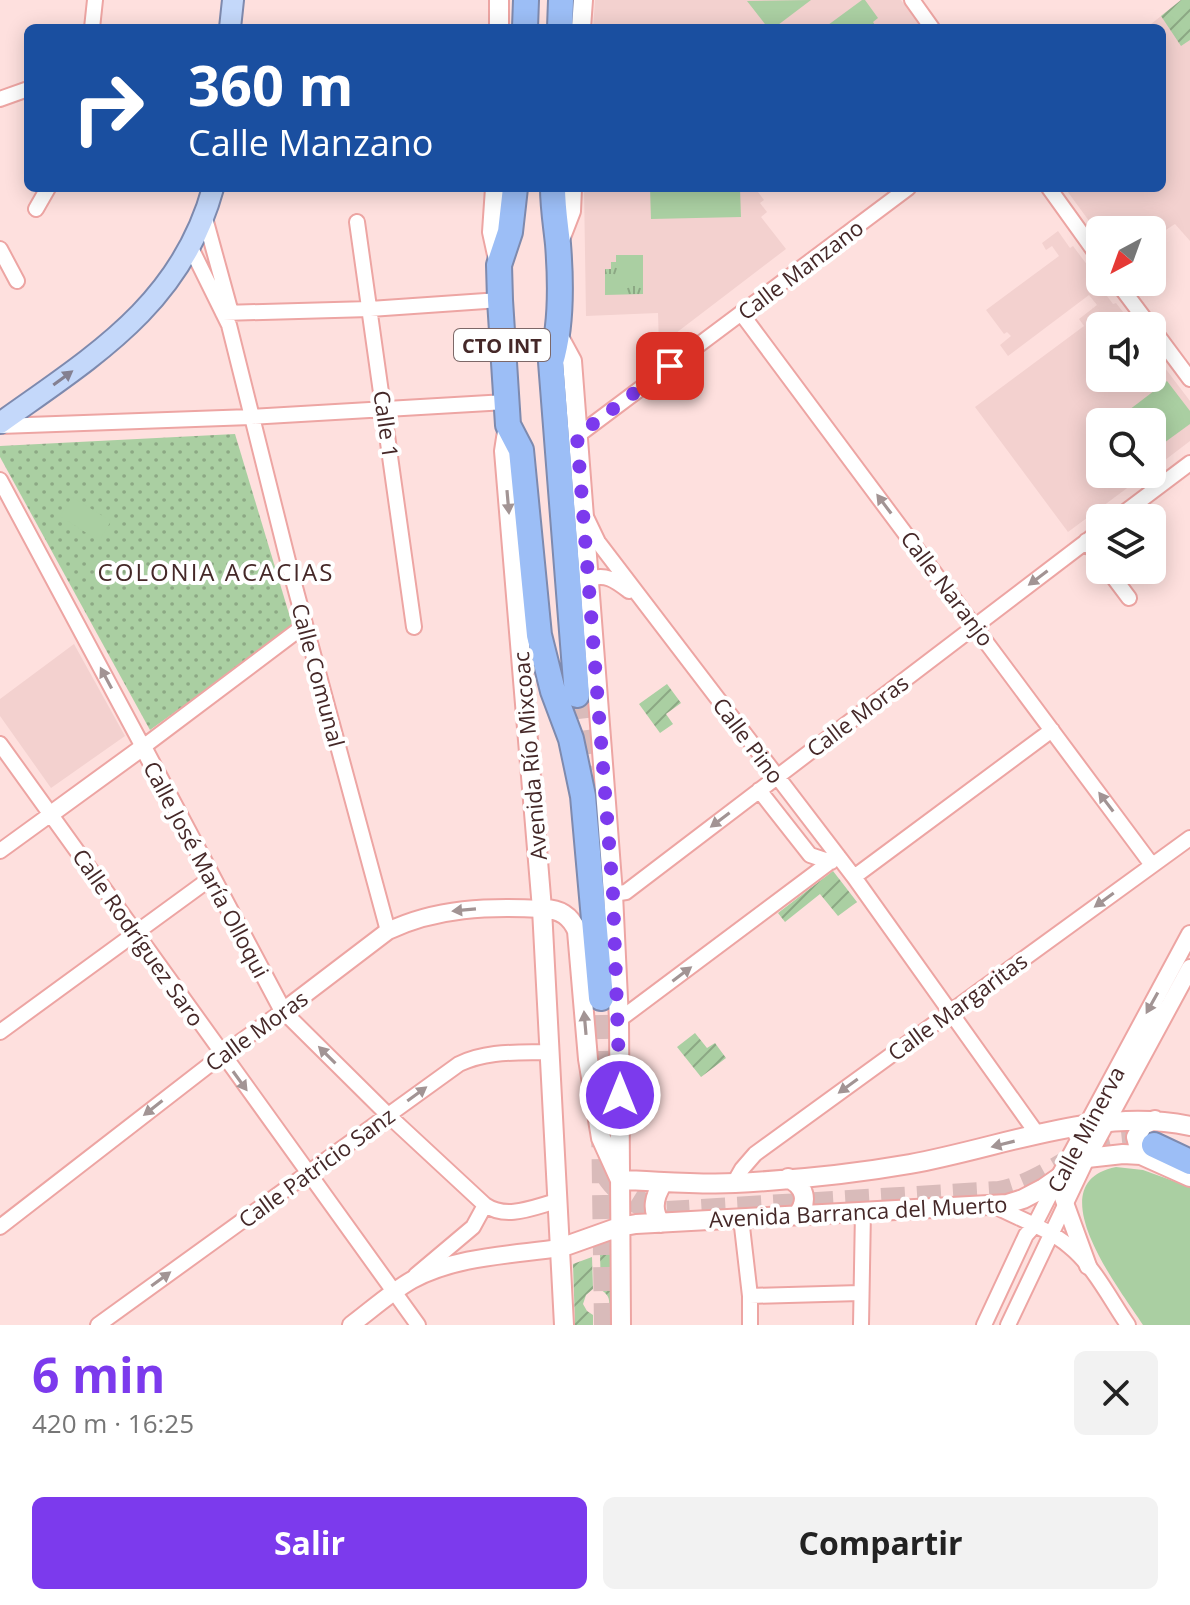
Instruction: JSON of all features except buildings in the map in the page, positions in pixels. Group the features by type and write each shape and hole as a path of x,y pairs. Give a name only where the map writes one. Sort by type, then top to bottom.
{"highway":[{"path":"525,24 526,0"},
{"path":"560,24 561,0"},
{"name":"CTO INT","path":"499,265 510,232 515,192"},
{"name":"CTO INT","path":"553,192 558,244 559,337 551,362 577,695"},
{"name":"Avenida Río Mixcoac","path":"499,265 507,413"},
{"name":"CTO INT","path":"507,413 521,450 539,635 553,691 571,739 583,796 601,998"},
{"path":"1153,1141 1190,1162"}],"main road":[{"path":"230,24 233,0"},
{"path":"499,0 499,24"},
{"path":"581,24 583,0"},
{"path":"0,424 124,331 146,309 191,248 205,218 212,192"},
{"name":"Avenida Río Mixcoac","path":"495,192 492,232 499,265"},
{"name":"CTO INT","path":"558,244 571,211 572,192"},
{"name":"CTO INT","path":"559,337 572,361 613,894 619,1020 621,1325"},
{"name":"Avenida Río Mixcoac","path":"507,413 504,451 542,909 564,1325"},
{"path":"542,909 564,914 577,931 588,1059 601,1138 620,1180"},
{"name":"Avenida Barranca del Muerto","path":"620,1180 734,1183 908,1164 1105,1123 1153,1141 1190,1177"},
{"name":"Avenida Barranca del Muerto","path":"560,1248 619,1227 992,1204 1023,1199 1057,1181 1087,1158 1123,1154 1190,1126"},
{"path":"788,1178 798,1184 804,1194 804,1205 797,1215"},
{"path":"661,1223 654,1207 656,1194 663,1183"}],"street":[{"path":"92,24 95,0"},
{"path":"912,0 929,24"},
{"path":"0,99 24,90"},
{"path":"36,209 46,192"},
{"name":"Calle Manzano","path":"577,436 903,192"},
{"path":"1052,192 1086,240"},
{"path":"205,218 228,317 500,300"},
{"name":"Calle 1","path":"357,222 414,627"},
{"name":"Calle Comunal","path":"191,248 228,317 305,625 388,931"},
{"path":"0,249 17,281"},
{"path":"1128,296 1140,312"},
{"name":"Calle Naranjo","path":"741,313 1152,865"},
{"path":"1166,347 1190,379"},
{"path":"0,424 251,417 385,409 507,413"},
{"path":"1136,504 1190,463"},
{"name":"Calle José María Olloqui","path":"0,480 283,1011 485,1205"},
{"name":"Calle Pino","path":"583,512 598,542 777,777 835,859 854,877 1038,1135"},
{"name":"Calle Moras","path":"613,894 626,892 1086,541"},
{"name":"Calle Pino","path":"588,580 611,578 645,604"},
{"path":"1118,584 1129,598"},
{"path":"0,851 305,625"},
{"path":"854,877 1052,730"},
{"name":"Calle Rodríguez Saro","path":"0,744 418,1325"},
{"name":"Calle Pino","path":"759,790 810,855 835,859"},
{"name":"Calle Margaritas","path":"734,1183 755,1154 1190,838"},
{"path":"619,1020 835,859"},
{"path":"0,1032 211,878"},
{"name":"Calle Moras","path":"0,1227 388,931 430,915 461,909 542,909"},
{"name":"Calle Minerva","path":"984,1325 1026,1235 1034,1226 1190,934"},
{"name":"Calle Minerva","path":"1008,1325 1064,1203 1190,968"},
{"name":"Calle Patricio Sanz","path":"98,1325 459,1064 493,1053 550,1052"},
{"path":"1057,1181 1088,1266"},
{"path":"351,1325 473,1227 485,1205 498,1212 509,1213 557,1201"},
{"path":"992,1204 1050,1232 1070,1246 1088,1266 1128,1325"},
{"path":"861,1325 863,1211"},
{"path":"741,1218 750,1296 750,1325"},
{"path":"409,1281 460,1262 560,1248"},
{"path":"750,1296 860,1293"}],"shaded area":[{"path":"595,0 901,0 918,24 593,24"},
{"path":"1181,0 1190,0 1190,241 1175,224 1166,230 1166,216 1086,217 1068,192 1166,192 1166,24 1151,24"},
{"path":"584,192 758,192 764,200 760,203 767,212 761,217 786,249 659,346 658,313 586,316"},
{"path":"1058,231 1070,248 1073,246 1086,263 1088,296 1008,356 1000,345 1011,336 1007,332 1004,334 986,310 1059,256 1052,246 1046,250 1042,243"},
{"path":"1090,296 1107,296 1123,312 1088,312 1097,305"},
{"path":"1086,314 1086,392 1166,392 1166,369 1190,401 1190,441 1166,459 1166,408 1086,408 1086,488 1127,488 1106,504 1086,504 1086,519 1068,532 975,407 1084,326 1079,319"},
{"path":"74,644 125,736 51,788 0,716 0,699"}],"green space":[{"path":"811,0 779,24 765,24 747,1"},
{"path":"862,0 878,18 874,24 829,24"},
{"path":"1181,0 1190,0 1190,40 1181,46 1161,16"},
{"path":"650,192 740,192 741,217 651,219"},
{"path":"616,255 643,255 643,294 605,295 605,269 611,269"},
{"path":"1166,382 1190,411 1190,424 1166,441 1166,408 1132,408 1153,392 1166,392"},
{"path":"235,434 293,627 150,730 0,457 0,446"},
{"path":"72,497 111,521 99,541 60,516"},
{"path":"667,684 681,703 666,714 673,724 660,733 639,704"},
{"path":"833,871 857,902 838,916 820,894 785,922 778,913"},
{"path":"695,1033 707,1048 715,1043 726,1058 701,1077 677,1047"},
{"path":"1116,1167 1143,1170 1190,1187 1190,1325 1143,1325 1091,1240 1083,1215 1083,1194 1093,1177"},
{"path":"612,1250 613,1325 601,1325 601,1315 609,1302 601,1290 600,1254"},
{"path":"592,1257 593,1289 586,1295 583,1304 593,1315 593,1325 575,1325 573,1264"}],"tunnel":[{"path":"577,695 586,771"},
{"path":"601,979 606,1325"},
{"path":"607,1174 618,1188 633,1199 667,1213 999,1193 1038,1179 1075,1158 1112,1144 1132,1141 1154,1145"}],"district":[{"name":"COLONIA ACACIAS","path":"216,571"}],"route":[{"path":"620,1095 613,894 577,436 670,366"}]}
